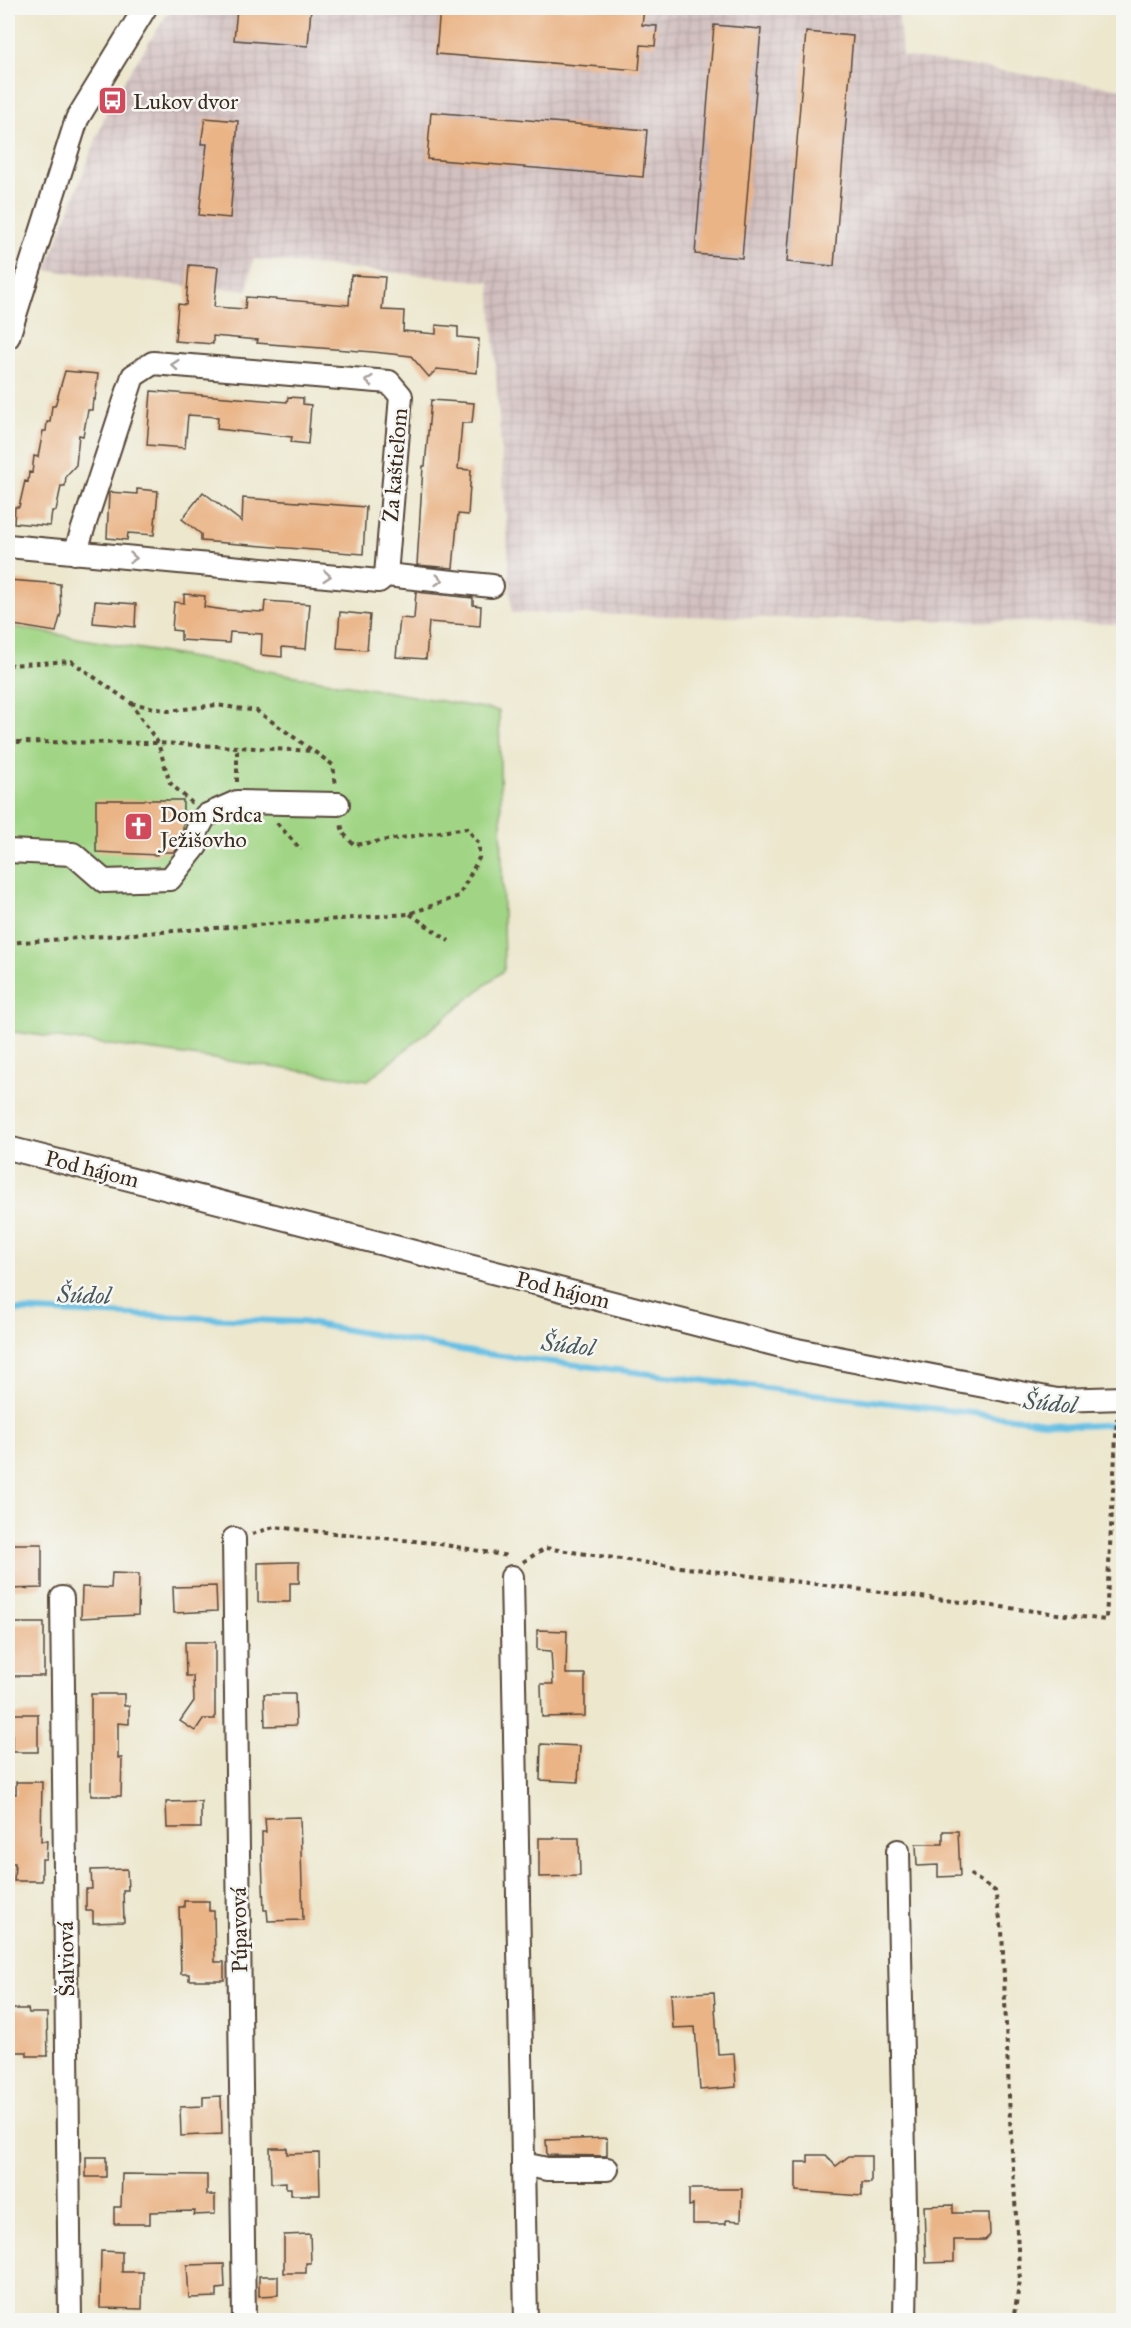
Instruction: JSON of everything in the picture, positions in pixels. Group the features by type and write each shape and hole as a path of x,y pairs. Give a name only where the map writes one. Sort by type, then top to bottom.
{"street":[{"path":"8,337 16,285 77,119 145,8"},
{"name":"Za kaštieľom","path":"75,553 133,376 153,363 389,382 401,396 386,575"},
{"path":"8,546 379,581 386,575 492,586"},
{"path":"8,851 73,854 104,881 170,879 196,846 197,831 205,816 248,803 338,804"},
{"name":"Pod hájom","path":"8,1148 797,1350 1057,1400 1120,1407"},
{"name":"Púpavová","path":"234,1539 244,2320"},
{"path":"512,1577 526,2320"},
{"name":"Šalviová","path":"62,1598 70,2320"},
{"path":"898,1851 906,2248 905,2320"},
{"path":"523,2164 547,2169 607,2169"}],"path":[{"path":"8,664 71,661 131,703 158,743 170,783 205,816"},
{"path":"8,943 409,914 459,897 479,858 479,844 467,828 354,845 343,833 333,765 257,711 216,705 168,711 131,703"},
{"path":"8,742 158,743 314,751"},
{"path":"237,747 248,803 301,850"},
{"path":"409,914 449,941"},
{"path":"234,1539 274,1527 434,1543 505,1555 522,1563 545,1548 1106,1620 1116,1434 1120,1407"},
{"path":"970,1874 995,1891 1002,1930 1020,2281 1013,2320"}],"shaded area":[{"path":"171,8 898,8 902,56 1123,89 1124,587 1121,624 512,613 490,282 253,259 248,290 195,287 46,270 110,103"}],"green space":[{"path":"8,626 499,711 504,970 368,1080 8,1031"}],"building":[{"path":"237,8 311,8 308,46 234,40"},
{"path":"440,8 644,8 642,25 657,26 655,46 641,45 639,70 436,54"},
{"path":"714,25 761,29 742,258 695,254"},
{"path":"806,32 853,36 834,266 787,262"},
{"path":"431,112 647,130 643,177 427,159"},
{"path":"205,118 238,121 230,218 199,215 207,144 201,144"},
{"path":"189,265 218,267 214,307 245,309 246,297 349,305 351,275 385,277 382,310 404,311 403,331 436,334 436,325 458,327 458,337 479,339 477,373 437,369 429,377 411,356 257,343 258,340 213,336 213,344 175,341 178,304 186,305"},
{"path":"65,371 98,374 92,410 88,410 83,436 79,435 76,465 66,476 65,486 61,486 56,511 52,511 50,526 14,523 15,507 19,507 25,481 28,482 29,472 32,473 34,456 38,457 43,431 46,431 47,422 50,422 52,406 55,406"},
{"path":"151,391 287,402 288,397 303,398 303,404 311,405 308,444 291,442 292,437 217,429 218,417 188,415 185,448 147,445"},
{"path":"431,400 474,403 472,423 462,423 458,469 471,470 468,515 458,514 453,568 417,565 423,466 425,466"},
{"path":"137,489 158,491 154,535 128,533 127,540 107,538 109,492 137,494"},
{"path":"203,492 242,522 243,498 366,507 363,554 201,541 201,534 182,519"},
{"path":"8,580 60,584 61,613 56,632 13,625 14,617 8,617"},
{"path":"416,592 473,598 473,605 481,606 480,626 429,622 426,659 396,657 400,618 414,619"},
{"path":"184,594 205,596 204,607 225,610 264,612 265,601 310,604 306,649 282,647 282,657 261,655 262,634 230,632 229,643 181,640 181,631 172,630 174,602 184,603"},
{"path":"95,601 136,604 135,627 93,623"},
{"path":"340,612 370,615 367,650 337,648"},
{"path":"96,800 183,800 183,841 174,852 157,852 157,855 96,852"},
{"path":"8,1544 42,1544 42,1588 8,1589"},
{"path":"299,1562 299,1583 290,1583 290,1602 258,1602 258,1563"},
{"path":"112,1573 139,1574 138,1615 81,1618 82,1587 111,1588"},
{"path":"216,1586 217,1611 174,1613 173,1587"},
{"path":"8,1623 44,1623 44,1676 8,1676"},
{"path":"537,1630 567,1631 566,1674 585,1674 585,1716 542,1717 541,1684 553,1684 551,1651 537,1650"},
{"path":"185,1642 215,1642 215,1719 203,1719 195,1731 180,1721 194,1701 193,1676 186,1676"},
{"path":"91,1694 124,1694 124,1706 129,1706 129,1724 118,1723 118,1758 122,1758 121,1796 91,1796"},
{"path":"264,1694 295,1694 296,1725 265,1726"},
{"path":"12,1714 38,1714 38,1752 12,1752"},
{"path":"541,1744 580,1746 578,1782 540,1780"},
{"path":"16,1782 42,1782 41,1841 47,1841 46,1859 42,1859 42,1881 14,1881 15,1863 8,1863 8,1794 16,1794"},
{"path":"201,1801 201,1828 167,1828 166,1802"},
{"path":"300,1817 303,1920 268,1921 267,1910 264,1910 262,1857 262,1832 266,1832 265,1818"},
{"path":"943,1831 958,1831 960,1876 938,1877 938,1865 917,1866 916,1844 943,1844"},
{"path":"539,1838 579,1838 580,1876 539,1877"},
{"path":"127,1869 128,1890 123,1890 124,1922 93,1923 93,1911 86,1911 86,1889 92,1889 91,1870"},
{"path":"184,1901 209,1901 209,1911 214,1911 215,1962 224,1962 224,1980 189,1980 189,1974 181,1974 179,1907 184,1907"},
{"path":"714,1992 718,2054 734,2053 736,2087 700,2090 695,2027 673,2028 671,1994"},
{"path":"8,2009 28,2009 29,2013 47,2013 48,2056 27,2056 27,2052 8,2052"},
{"path":"221,2096 222,2134 181,2136 180,2107 203,2106 203,2097"},
{"path":"607,2138 607,2156 547,2155 546,2140"},
{"path":"270,2148 287,2148 287,2154 319,2153 320,2195 291,2195 291,2188 286,2188 286,2182 271,2183"},
{"path":"808,2155 825,2155 836,2166 849,2156 871,2156 871,2183 862,2183 862,2196 796,2191 796,2162 808,2162"},
{"path":"86,2157 106,2157 106,2177 86,2177"},
{"path":"122,2174 207,2175 207,2195 215,2195 215,2214 194,2215 195,2211 150,2212 150,2224 114,2224 114,2207 121,2207"},
{"path":"689,2189 742,2189 741,2221 726,2220 726,2224 693,2224 693,2205 689,2206"},
{"path":"953,2205 953,2213 989,2213 990,2235 985,2240 954,2240 954,2262 926,2263 924,2206"},
{"path":"310,2234 311,2263 306,2263 306,2273 284,2273 284,2235"},
{"path":"101,2251 122,2252 122,2272 143,2272 142,2309 100,2308"},
{"path":"224,2264 225,2288 217,2289 217,2297 189,2298 187,2265"},
{"path":"259,2276 278,2276 278,2295 259,2296"}],"waterway":[{"name":"Šúdol","path":"8,1310 302,1322 478,1353 1078,1426 1124,1424"}],"place":[{"name":"Lukov dvor","path":"112,101"},
{"name":"Dom Srdca Ježišovho","path":"139,827"}]}
